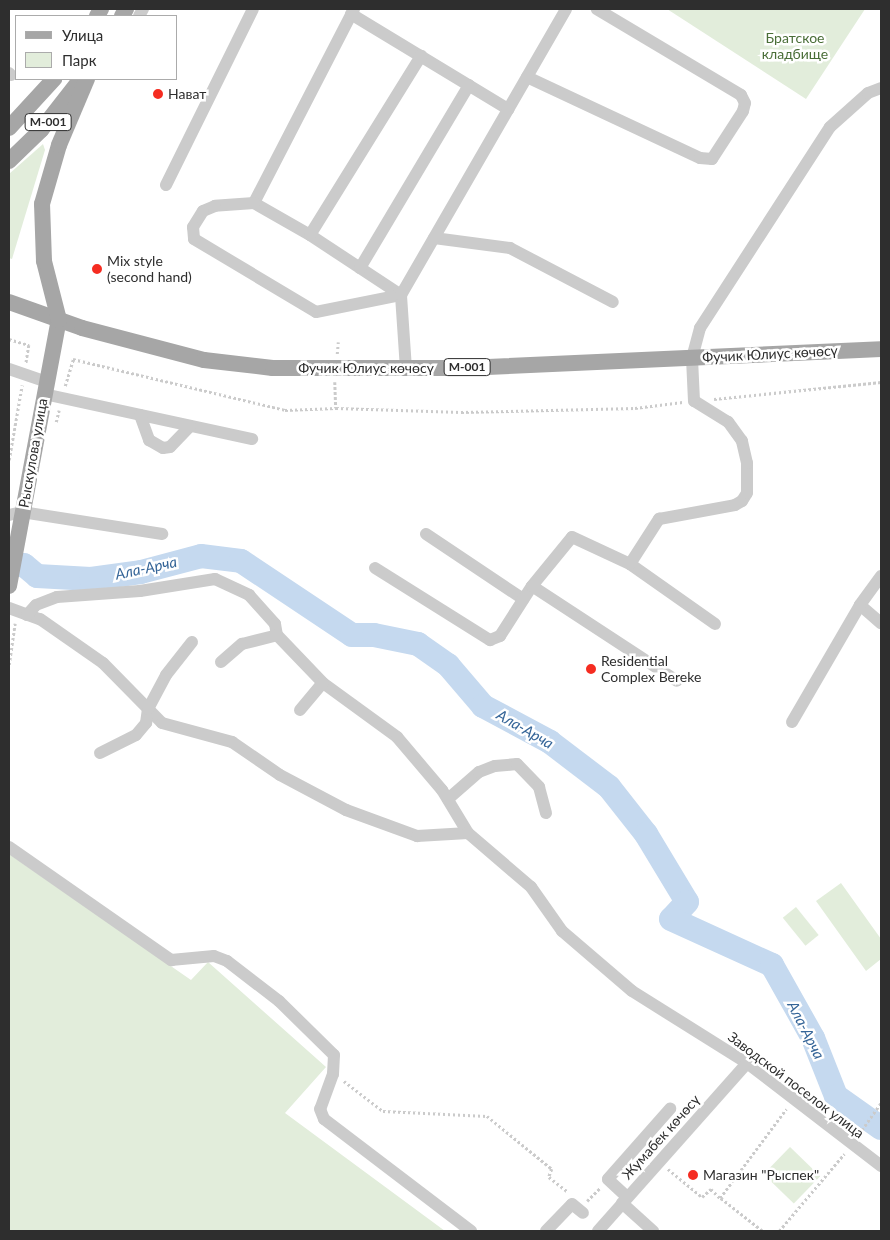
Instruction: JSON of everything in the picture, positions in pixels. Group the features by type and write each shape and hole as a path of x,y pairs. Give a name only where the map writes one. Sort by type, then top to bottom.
{"main road":[{"name":"M-001","path":"9,128 53,80"},
{"name":"M-001","path":"9,161 53,116 80,80"},
{"path":"59,320 44,261 42,204 57,152 87,80"},
{"name":"Фучик Юлиус көчөсү","path":"9,302 59,320 204,360 273,368 406,368 881,349"},
{"name":"Рыскулова улица","path":"9,586 17,540 16,514 59,320"}],"street":[{"path":"166,185 253,9"},
{"path":"406,368 401,295 566,9"},
{"path":"526,77 700,158 712,159 743,111 745,103 741,95 598,9"},
{"path":"254,203 353,11 421,56 508,109"},
{"path":"310,235 421,56"},
{"path":"360,268 469,85"},
{"path":"630,564 659,519 735,505 747,492 747,463 737,432 728,422 694,401 692,358 700,328 830,127 868,92 881,88"},
{"path":"254,203 310,235 401,295 316,312 194,239 193,227 203,211 215,206 254,203"},
{"path":"434,238 510,248 613,302"},
{"path":"9,369 24,374 45,388 140,415 252,439"},
{"path":"140,415 149,440 162,448 170,447 190,426"},
{"path":"16,514 162,534"},
{"path":"426,534 523,599"},
{"path":"376,568 490,640 500,636 532,586 572,537 630,564 715,624"},
{"path":"792,722 860,605 881,576"},
{"name":"Заводской поселок улица","path":"18,612 57,596 140,591 215,579 248,596 275,624 277,635 323,683 397,736 448,799 468,833 531,887 562,931 632,991 747,1063 851,1146 881,1166"},
{"path":"532,586 677,681"},
{"path":"860,605 881,623"},
{"path":"18,612 68,636 104,663 162,723 232,742 280,775 346,810 417,836 468,833"},
{"path":"221,662 242,644 277,635"},
{"path":"100,753 136,735 146,723 148,709 166,675 192,642"},
{"path":"300,710 323,683"},
{"path":"448,799 479,772 495,766 517,764 540,787 546,813"},
{"path":"9,847 171,960 214,956 227,961 279,1000 334,1055 333,1074 320,1109 324,1119 471,1231"},
{"name":"Жумабек көчөсү","path":"598,1231 747,1063"},
{"path":"653,1231 608,1179 670,1109"},
{"path":"546,1231 572,1204 584,1209"}],"path":[{"path":"9,339 29,345 9,460"},
{"path":"73,359 285,410 336,408 461,412 625,409 881,382"},
{"path":"9,666 18,612"},
{"path":"344,1074 344,1081 383,1111 487,1116 552,1169 549,1177 570,1194"},
{"path":"720,1198 793,1100"},
{"path":"779,1231 851,1146 881,1103"},
{"path":"659,1161 702,1197 711,1189 762,1231"},
{"path":"584,1209 602,1185 625,1200"}],"green space":[{"name":"Братское кладбище","path":"667,9 865,9 806,99"},
{"path":"43,144 45,150 12,259 9,258 9,174"},
{"path":"9,854 191,980 208,962 326,1067 285,1113 445,1231 9,1231"},
{"path":"841,883 881,939 881,959 866,971 816,901"},
{"path":"796,907 819,935 805,946 783,918"},
{"path":"790,1147 820,1176 794,1204 764,1174"}],"waterway":[{"name":"Ала-Арча","path":"9,563 24,565 37,576 91,579 141,572 201,556 241,561 352,635 374,635 418,644 448,665 483,706 550,742 609,787 646,834 687,902 671,919 772,965 813,1038 836,1096 881,1128"}],"place":[{"name":"Нават","path":"158,94"},
{"name":"Mix style (second hand)","path":"97,269"},
{"name":"Residential Complex Bereke","path":"591,669"},
{"name":"Магазин \"Рыспек\"","path":"693,1175"}]}
